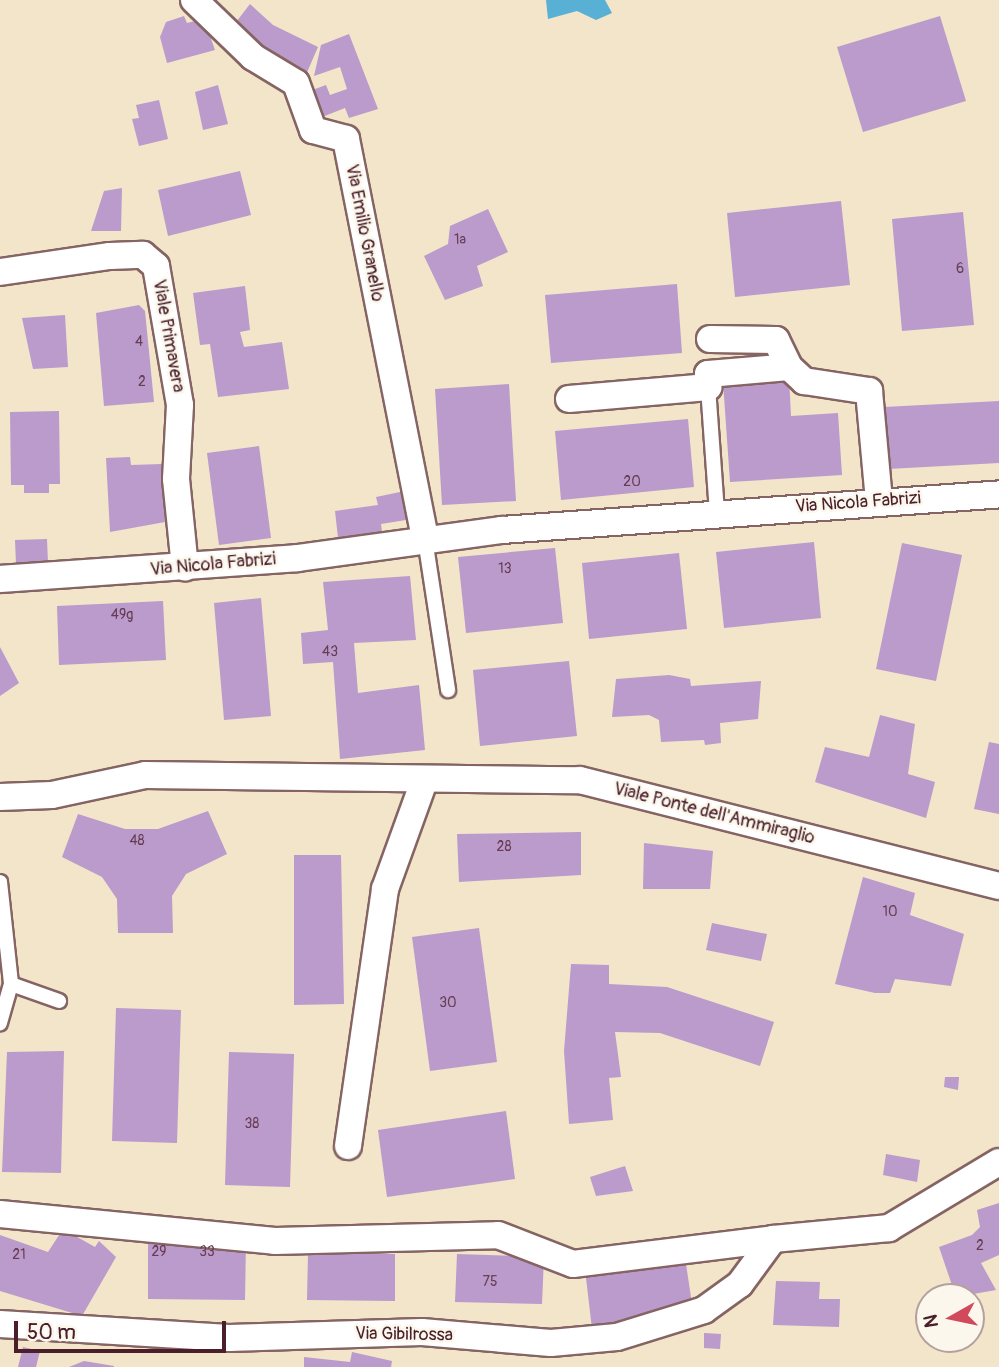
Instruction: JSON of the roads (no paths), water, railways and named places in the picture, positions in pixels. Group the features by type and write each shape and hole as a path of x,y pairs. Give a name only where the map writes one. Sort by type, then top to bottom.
{"street":[{"name":"Via Emilio Granello","path":"194,0 253,57 296,83 313,130 345,139 425,539"},
{"name":"Viale Primavera","path":"0,272 110,256 143,255 156,266 180,405 176,480 185,568"},
{"path":"710,339 776,340 789,367 804,381 870,391 879,500"},
{"path":"569,399 708,387 708,374 789,367"},
{"name":"Via Nicola Fabrizi","path":"0,579 185,568 425,539 717,513 879,500 999,495"},
{"name":"Viale Ponte dell'Ammiraglio","path":"0,797 52,795 145,775 424,781 580,780 999,886"},
{"path":"348,1146 385,889 424,781"},
{"path":"0,1214 275,1241 498,1236 573,1264 773,1239 889,1228 999,1162"},
{"name":"Via Gibilrossa","path":"0,1324 164,1337 422,1332 551,1343 617,1337 704,1310 740,1284 773,1239"}],"lane":[{"path":"708,387 717,513"},
{"path":"425,539 448,690"},
{"path":"0,881 11,984 0,1023"},
{"path":"11,984 59,1001"}],"water":[{"path":"546,0 605,0 612,13 596,20 577,11 548,19"}]}
